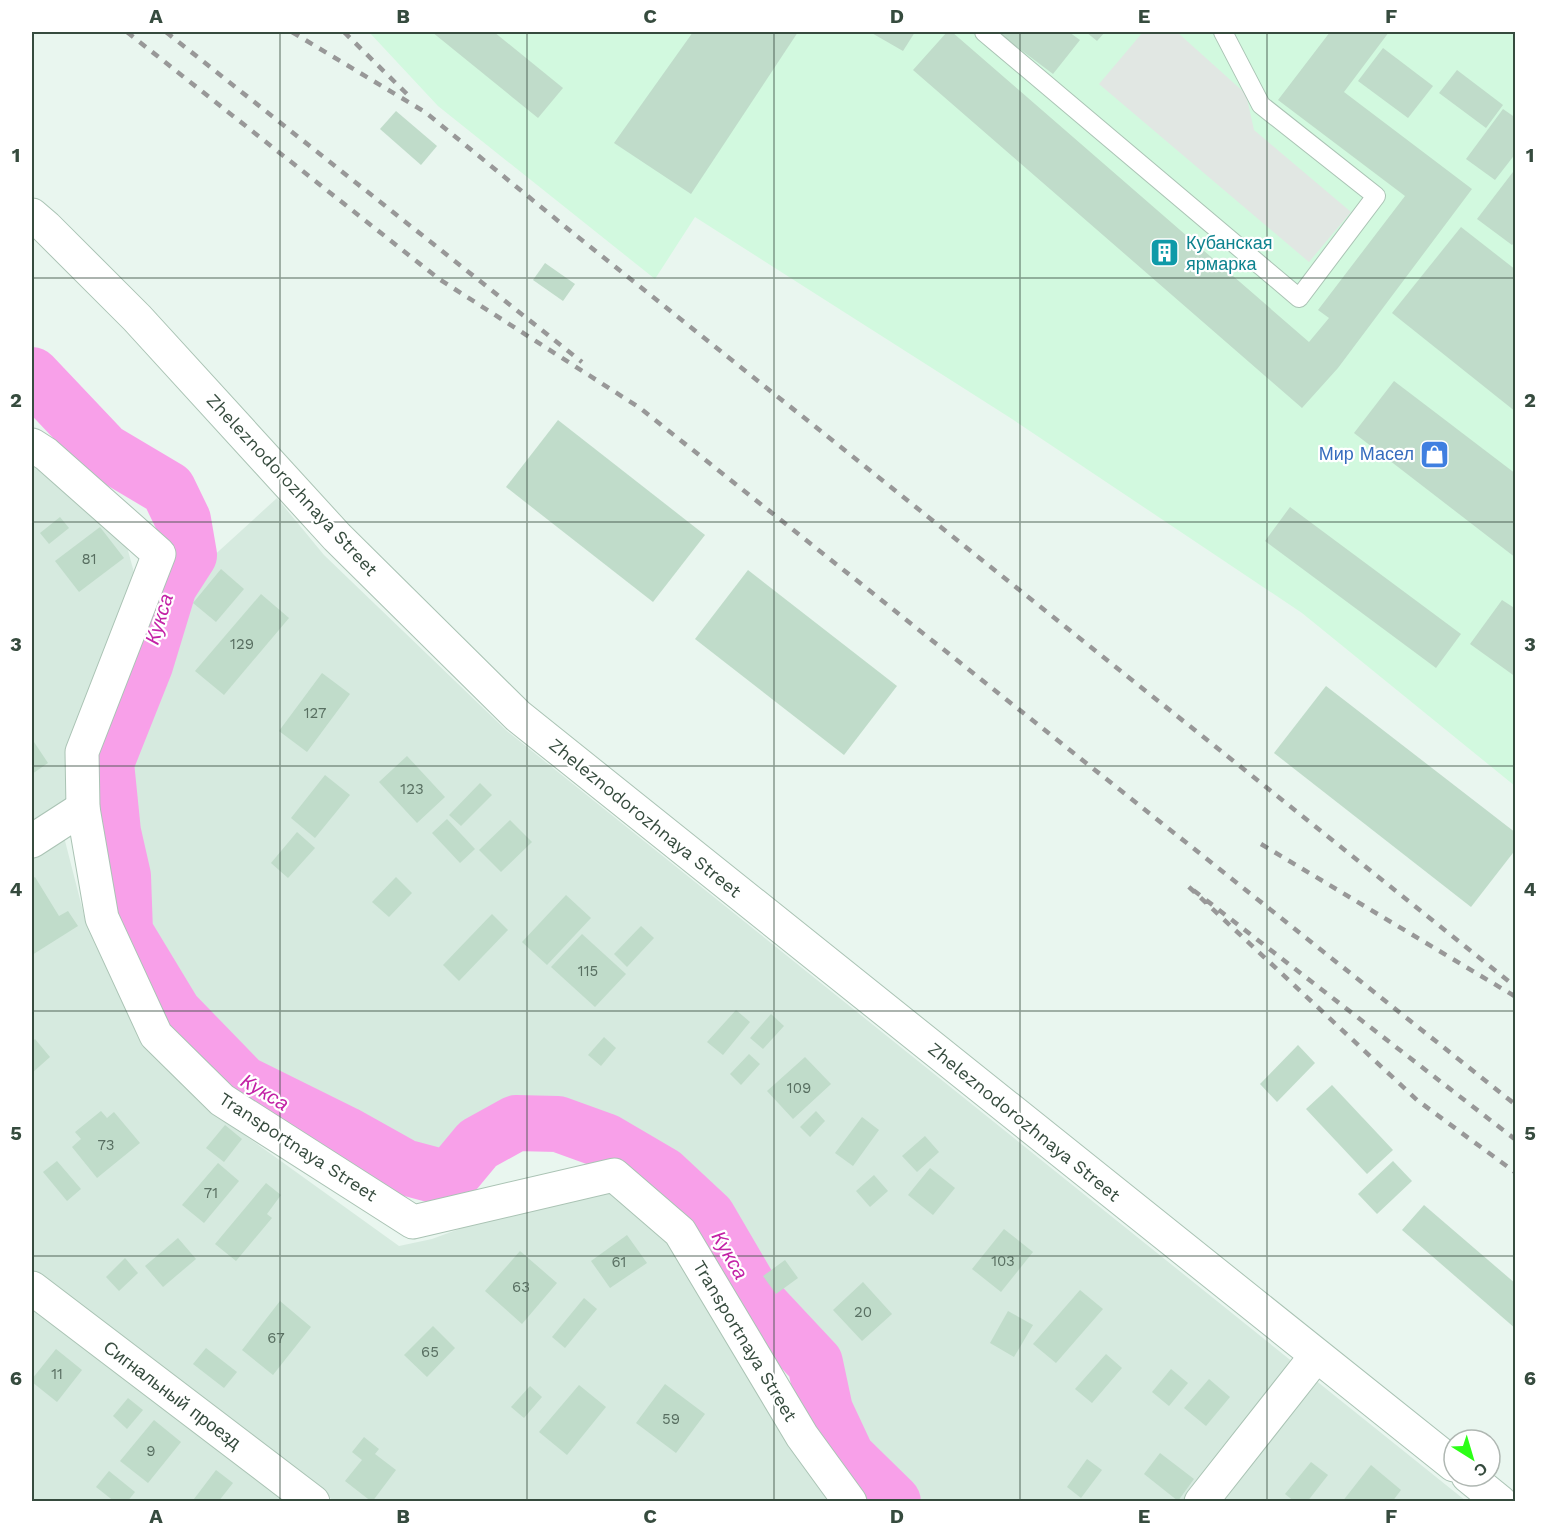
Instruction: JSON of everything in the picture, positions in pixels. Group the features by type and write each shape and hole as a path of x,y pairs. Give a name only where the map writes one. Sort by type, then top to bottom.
{"street":[{"name":"Zheleznodorozhnaya Street","path":"32,215 137,318 337,537 518,716 1442,1456"},
{"name":"Transportnaya Street","path":"32,445 46,454 159,554 82,752 83,808 102,918 156,1035 222,1100 413,1222 614,1175 680,1232 802,1436 850,1502"},
{"path":"32,842 83,808"},
{"name":"Сигнальный проезд","path":"32,1288 313,1502"},
{"path":"1201,1502 1316,1356"}],"lane":[{"path":"984,32 1299,298 1376,196 1260,105 1223,32"}],"shaded area":[{"path":"369,32 1515,32 1515,786 1302,613 1012,419 695,217 655,279 438,106"},
{"path":"1143,32 1177,32 1246,94 1254,130 1351,212 1309,262 1099,84"},
{"path":"32,462 127,547 135,576 70,751 66,801 32,825"},
{"path":"277,498 324,555 507,731 1442,1482 1442,1488 1450,1488 1466,1501 915,1501 859,1451 840,1405 827,1358 768,1295 718,1214 668,1161 613,1129 557,1108 512,1110 430,1161 247,1071 185,1006 140,927 118,767 198,570"},
{"path":"63,833 86,923 142,1044 214,1113 399,1246 432,1239 530,1203 612,1188 669,1242 834,1501 334,1501 32,1270 32,854"},
{"path":"32,1308 286,1501 32,1501"}],"building":[{"path":"432,32 494,32 563,88 538,118"},
{"path":"693,32 798,32 691,194 614,143"},
{"path":"870,32 915,32 903,51"},
{"name":"Кубанская ярмарка","path":"947,32 952,32 1309,342 1329,318 1318,310 1405,196 1278,100 1330,32 1389,32 1344,92 1472,189 1338,368 1302,408 913,70"},
{"path":"997,32 1069,32 1080,40 1053,74"},
{"path":"1086,32 1105,32 1097,41"},
{"path":"1383,48 1433,86 1408,118 1358,81"},
{"path":"1457,70 1503,105 1486,128 1439,93"},
{"path":"1503,109 1516,118 1516,153 1495,180 1466,159"},
{"path":"396,111 437,146 421,165 380,129"},
{"path":"1516,168 1516,241 1512,245 1477,219"},
{"path":"1461,227 1516,270 1516,412 1392,313"},
{"path":"545,263 575,284 563,301 533,280"},
{"name":"Мир Масел","path":"1394,381 1516,474 1516,558 1354,433"},
{"path":"558,420 705,535 653,602 506,487"},
{"path":"1290,507 1461,634 1436,668 1265,541"},
{"path":"60,517 69,528 49,544 40,533"},
{"path":"100,527 124,558 79,592 55,561"},
{"path":"221,569 244,589 216,622 193,603"},
{"path":"748,570 897,686 844,755 695,639"},
{"path":"261,594 289,618 224,695 195,671"},
{"path":"1502,600 1516,609 1516,677 1470,644"},
{"path":"322,673 350,694 307,752 279,731"},
{"path":"1326,686 1516,833 1516,849 1471,907 1274,753"},
{"path":"32,739 48,763 32,774"},
{"path":"407,756 445,797 417,823 379,782"},
{"path":"325,775 350,795 315,838 291,818"},
{"path":"480,783 492,795 461,826 449,815"},
{"path":"447,819 475,849 460,863 432,833"},
{"path":"510,820 532,842 501,872 479,850"},
{"path":"297,832 315,848 288,878 271,863"},
{"path":"35,877 59,916 68,911 78,926 32,955 32,879"},
{"path":"396,877 412,893 389,917 372,902"},
{"path":"566,895 591,918 547,965 522,942"},
{"path":"492,914 508,930 459,981 443,965"},
{"path":"641,926 654,938 627,967 614,954"},
{"path":"582,934 626,974 595,1007 551,967"},
{"path":"736,1010 750,1022 723,1055 707,1042"},
{"path":"771,1014 784,1026 763,1049 750,1038"},
{"path":"604,1037 616,1048 601,1066 588,1055"},
{"path":"35,1039 50,1057 32,1073 32,1042"},
{"path":"1298,1045 1315,1063 1277,1102 1260,1084"},
{"path":"749,1054 760,1064 741,1085 730,1074"},
{"path":"805,1057 831,1084 793,1119 767,1091"},
{"path":"1332,1085 1393,1150 1367,1174 1306,1109"},
{"path":"101,1111 107,1118 114,1112 140,1143 97,1178 72,1147 81,1139 75,1132"},
{"path":"816,1111 825,1121 810,1137 800,1127"},
{"path":"862,1117 879,1130 853,1166 835,1153"},
{"path":"225,1125 242,1139 224,1162 206,1148"},
{"path":"925,1136 939,1152 917,1172 902,1156"},
{"path":"57,1161 81,1189 67,1201 43,1172"},
{"path":"1393,1161 1412,1181 1377,1214 1358,1194"},
{"path":"218,1163 239,1181 204,1223 182,1205"},
{"path":"930,1168 955,1188 933,1215 908,1195"},
{"path":"874,1175 888,1191 870,1207 856,1191"},
{"path":"266,1183 281,1195 267,1214 272,1218 236,1261 215,1244"},
{"path":"1424,1205 1516,1284 1516,1329 1402,1230"},
{"path":"1004,1229 1033,1252 1001,1292 972,1269"},
{"path":"627,1235 647,1263 610,1288 591,1261"},
{"path":"178,1238 196,1259 163,1287 145,1266"},
{"path":"520,1251 557,1283 522,1324 485,1291"},
{"path":"125,1258 138,1273 119,1291 106,1277"},
{"path":"785,1260 798,1278 776,1294 763,1276"},
{"path":"863,1282 892,1314 862,1341 833,1310"},
{"path":"1080,1290 1103,1309 1056,1363 1033,1344"},
{"path":"584,1298 597,1309 565,1348 552,1337"},
{"path":"280,1301 311,1327 273,1375 242,1350"},
{"path":"1008,1311 1033,1325 1014,1357 990,1343"},
{"path":"433,1326 455,1348 427,1377 404,1355"},
{"path":"206,1348 237,1372 224,1388 193,1364"},
{"path":"56,1349 82,1370 57,1402 32,1382"},
{"path":"1106,1354 1122,1368 1092,1403 1075,1389"},
{"path":"1171,1369 1188,1383 1169,1406 1152,1392"},
{"path":"1209,1379 1230,1397 1206,1426 1184,1408"},
{"path":"665,1384 705,1414 676,1453 636,1423"},
{"path":"579,1385 606,1407 567,1455 539,1432"},
{"path":"530,1386 542,1397 524,1418 511,1407"},
{"path":"128,1398 143,1410 127,1429 113,1416"},
{"path":"154,1420 181,1442 148,1483 120,1461"},
{"path":"364,1437 379,1449 375,1454 396,1470 372,1502 345,1481 362,1460 352,1452"},
{"path":"1160,1453 1194,1479 1178,1501 1144,1474"},
{"path":"1087,1459 1102,1470 1081,1498 1067,1487"},
{"path":"1311,1462 1328,1475 1307,1502 1295,1502 1285,1494"},
{"path":"1371,1465 1401,1490 1392,1502 1342,1502"},
{"path":"216,1470 233,1483 218,1502 197,1502 194,1499"},
{"path":"109,1471 135,1492 127,1502 115,1502 96,1487"}],"waterway":[{"name":"Кукса","path":"32,375 104,451 168,489 183,520 189,555 169,586 145,665 106,763 113,832 123,876 125,932 174,1013 242,1083 345,1134 404,1167 449,1179 478,1144 516,1123 558,1124 605,1141 663,1175 708,1217 757,1301 815,1363 825,1410 847,1457 893,1502"}],"railway":[{"path":"127,32 439,279 640,408 1516,1105"},
{"path":"166,32 582,362"},
{"path":"292,32 425,112 568,229 1516,987"},
{"path":"344,32 410,97"},
{"path":"1261,844 1516,997"},
{"path":"1516,1140 1188,886 1417,1100 1516,1173"}],"place":[{"name":"Кубанская ярмарка","path":"1165,253"},
{"name":"Мир Масел","path":"1435,454"}]}
